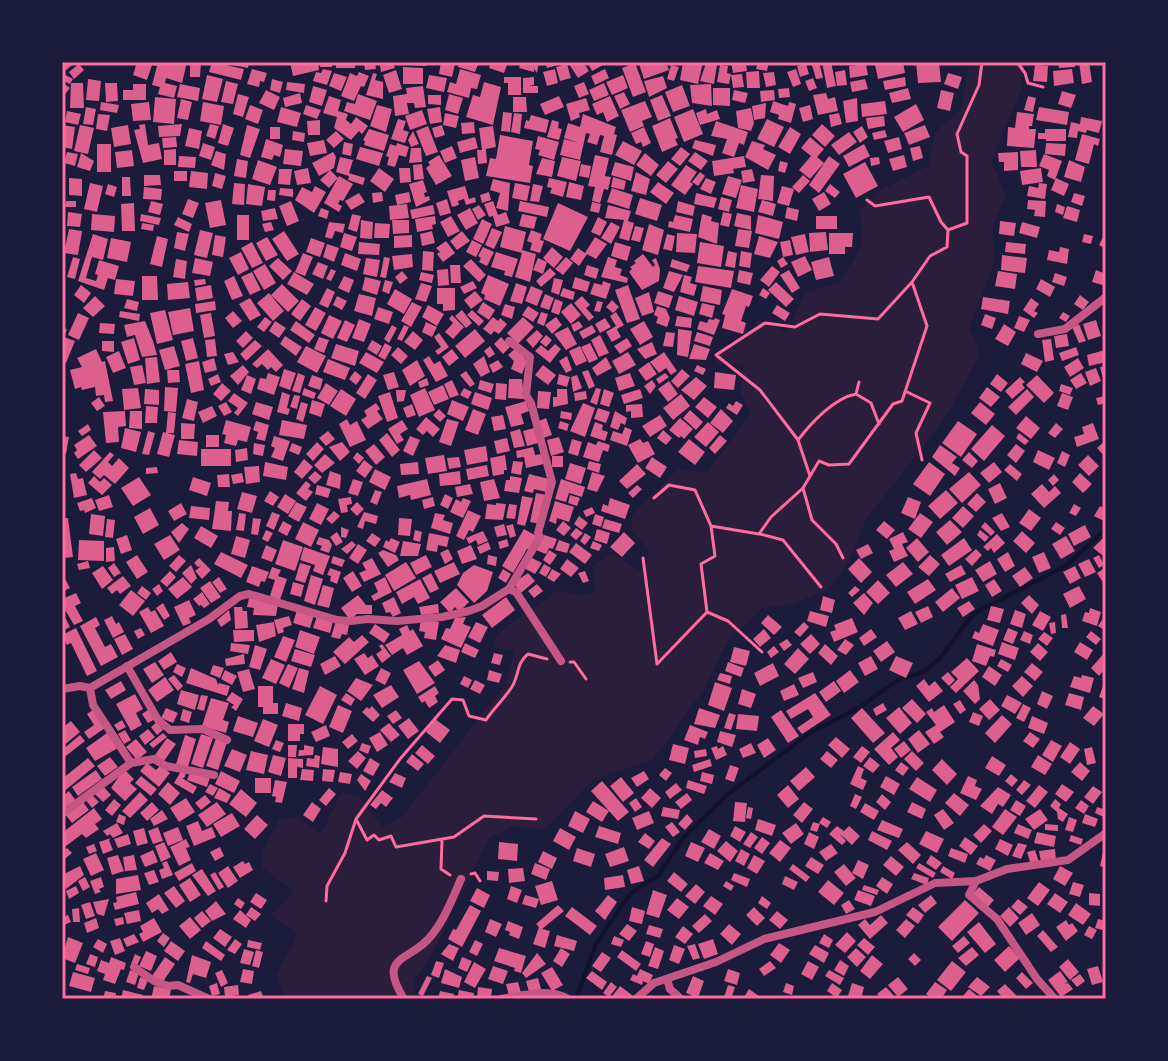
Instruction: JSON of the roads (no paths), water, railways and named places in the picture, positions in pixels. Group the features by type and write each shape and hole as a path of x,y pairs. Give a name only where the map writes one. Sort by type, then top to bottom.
{"street":[{"path":"1038,334 1065,329 1106,297"},
{"path":"62,689 90,688 209,619 240,596 249,594 337,620 397,621 469,611 509,589 540,537 538,533 552,482 531,403 526,395 530,357 509,341"},
{"path":"509,589 516,592 561,661"},
{"path":"127,666 158,720 170,730 203,729 227,740"},
{"path":"90,688 93,705 131,763"},
{"path":"62,814 131,763 154,759 166,766 214,775"},
{"path":"636,999 654,983 716,962 764,939 875,912 935,883 976,881 1007,869 1068,860 1106,833"},
{"path":"404,999 394,983 393,974 400,959 429,940 446,915 461,879"},
{"path":"976,881 969,895 997,919 1037,979 1055,999"},
{"path":"134,967 154,981 168,986 178,985 209,999"},
{"path":"667,979 670,989 681,999"},
{"path":"501,999 548,993 560,994 568,999"}],"waterway":[{"path":"576,999 596,944 631,893 658,876 684,837 727,795 810,733 860,707 897,681 925,671 940,658 973,614 1067,565 1106,529"}]}
